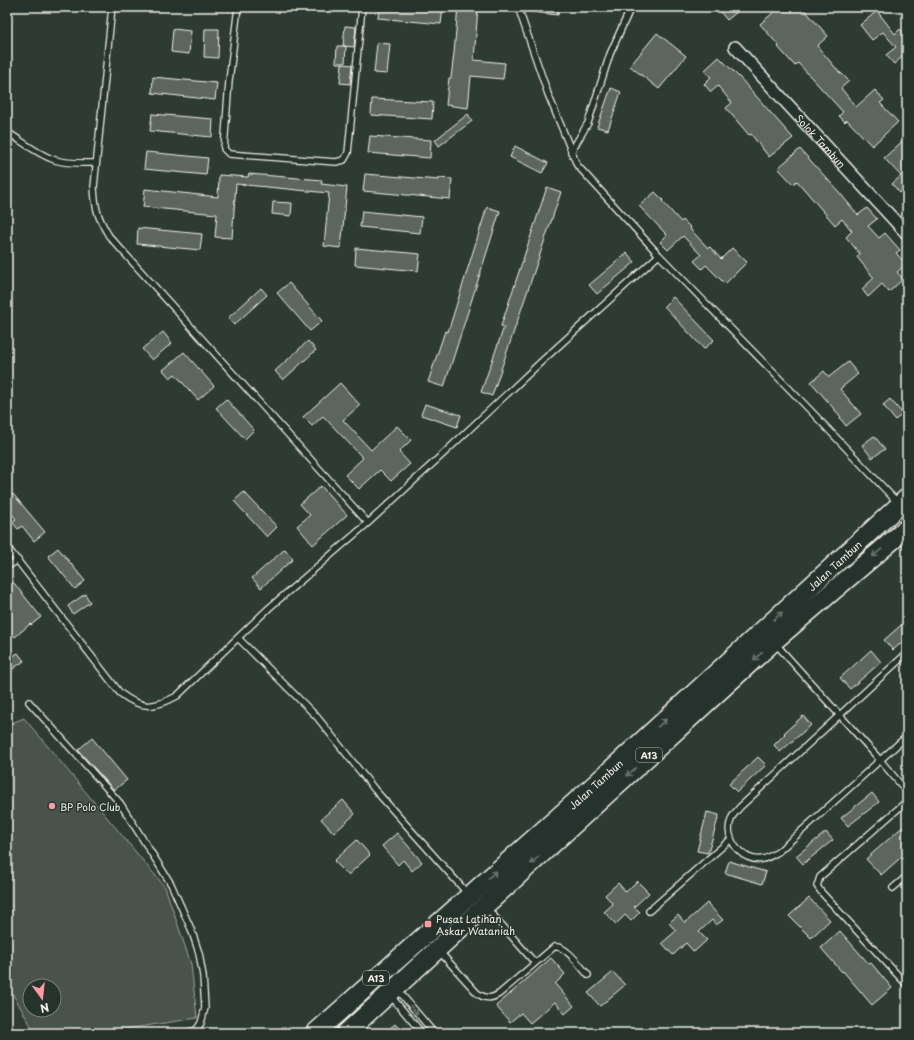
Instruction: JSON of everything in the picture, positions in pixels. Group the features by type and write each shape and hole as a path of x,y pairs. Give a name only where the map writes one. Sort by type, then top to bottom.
{"main road":[{"name":"Jalan Tambun","path":"318,1030 593,786 904,505"},
{"name":"Jalan Tambun","path":"346,1033 391,989 437,949 773,642 907,528"},
{"path":"318,1030 340,1020 370,994 391,989 399,969 421,945 432,929"}],"street":[{"name":"Solok Tambun","path":"735,47 907,234"}],"lane":[{"path":"112,7 94,188 94,205 100,222 109,236 368,523"},
{"path":"238,7 229,81 224,149 229,154 336,162 344,160 348,153 362,7"},
{"path":"518,7 548,94 577,165 659,255 904,505"},
{"path":"571,152 588,123 610,54 631,7"},
{"path":"7,132 42,155 55,160 96,163"},
{"path":"7,547 120,693 131,702 148,706 163,704 177,696 269,608 368,523 659,255"},
{"path":"7,567 18,560"},
{"path":"238,638 317,717 376,790 469,896"},
{"path":"773,642 907,792"},
{"path":"907,653 740,807 731,820 729,830 731,839 737,849 743,855 763,859 778,852 907,736"},
{"path":"29,702 120,803 171,884 199,954 202,976 205,1008 201,1023 196,1030 186,1033"},
{"path":"907,801 820,877 818,886 822,893 907,985"},
{"path":"649,910 731,839"},
{"path":"893,888 907,876"},
{"path":"484,906 535,963"},
{"path":"437,949 478,993 490,998 499,994 551,949 558,946 565,950 588,975"},
{"path":"391,989 422,1033"},
{"path":"391,989 434,1033"}],"shaded area":[{"name":"BP Polo Club","path":"24,718 165,887 191,964 197,1018 100,1033 35,1033 26,1018 62,1018 62,978 22,978 22,1010 7,984 7,725"}],"building":[{"path":"379,7 443,7 441,24 378,18"},
{"path":"458,7 478,7 474,60 505,63 503,79 471,76 468,108 446,105 449,78 451,78"},
{"path":"532,7 558,7 558,15 532,12"},
{"path":"716,7 743,7 727,20"},
{"path":"780,7 802,7 828,36 817,46 840,73 849,81 841,88 856,107 875,90 884,100 880,103 898,122 872,146 847,120 845,122 839,116 843,112 798,63 795,66 760,24"},
{"path":"877,11 895,34 900,29 907,38 907,63 902,57 894,64 886,55 896,47 883,32 872,40 860,25"},
{"path":"345,26 356,27 354,47 343,46"},
{"path":"173,29 191,31 189,54 171,52"},
{"path":"205,29 219,29 218,58 204,57"},
{"path":"657,33 686,56 659,89 630,66"},
{"path":"377,43 390,44 387,74 374,73"},
{"path":"337,46 346,46 345,63 336,63"},
{"path":"719,57 741,79 793,138 769,157 751,134 749,135 726,108 732,103 718,86 711,92 704,84 711,77 704,71"},
{"path":"342,64 352,65 350,84 340,83"},
{"path":"153,77 217,83 215,100 152,93"},
{"path":"611,88 621,92 608,130 597,127"},
{"path":"372,99 433,102 432,119 371,115"},
{"path":"152,114 213,119 212,137 150,131"},
{"path":"468,114 472,121 439,146 435,140"},
{"path":"370,136 431,140 430,158 368,153"},
{"path":"907,137 907,187 900,193 892,184 901,176 884,158"},
{"path":"515,146 548,163 542,173 510,157"},
{"path":"800,149 858,215 867,208 877,219 868,226 879,238 885,233 900,250 896,253 906,264 897,272 903,279 889,292 882,284 868,297 862,289 874,278 857,257 860,254 846,237 852,231 842,219 835,225 797,181 793,184 778,168"},
{"path":"146,152 208,158 206,175 144,169"},
{"path":"249,174 322,180 321,184 347,187 341,248 324,246 329,193 236,184 232,238 215,237 217,214 143,207 145,189 218,197 219,175 248,177"},
{"path":"365,174 439,180 439,178 452,179 450,199 363,191"},
{"path":"547,187 561,192 492,396 481,392 504,327 501,326"},
{"path":"655,192 681,222 683,220 708,248 710,247 721,259 732,248 747,262 725,284 706,265 702,269 694,261 701,255 683,236 668,250 660,242 667,235 639,206"},
{"path":"273,202 292,203 291,216 272,214"},
{"path":"487,207 500,211 444,387 428,382 445,331 448,332"},
{"path":"362,211 422,217 420,233 360,227"},
{"path":"138,228 202,234 200,250 137,244"},
{"path":"356,248 420,254 418,271 355,265"},
{"path":"627,253 635,262 597,294 589,285"},
{"path":"289,283 322,321 310,331 277,293"},
{"path":"261,288 267,295 234,325 228,318"},
{"path":"673,297 714,340 704,349 664,306"},
{"path":"163,332 172,343 152,360 142,349"},
{"path":"308,341 316,350 283,380 275,371"},
{"path":"184,352 214,386 198,400 175,374 170,378 163,370"},
{"path":"848,362 858,374 840,389 861,414 846,426 840,418 841,417 811,382 824,371 829,377"},
{"path":"340,383 360,405 343,420 371,450 397,426 411,440 399,452 410,464 391,481 380,470 359,489 345,475 363,458 323,416 312,426 303,417"},
{"path":"226,399 254,430 245,439 216,408"},
{"path":"890,399 903,414 895,420 883,405"},
{"path":"425,404 461,415 457,427 421,415"},
{"path":"874,436 885,449 872,458 862,445"},
{"path":"321,486 347,515 313,545 297,526 310,515 300,504"},
{"path":"244,492 277,527 267,537 234,501"},
{"path":"13,494 45,532 34,541 22,526 18,529 12,522 16,519 7,508 7,499"},
{"path":"58,548 85,581 75,589 48,556"},
{"path":"285,549 293,559 261,588 252,578"},
{"path":"13,582 41,617 15,637 7,628 7,587"},
{"path":"85,594 90,602 73,614 68,606"},
{"path":"907,620 907,638 893,650 884,640"},
{"path":"871,650 881,662 850,689 840,678"},
{"path":"18,653 24,661 7,673 7,660"},
{"path":"803,716 811,725 780,752 774,745 785,734 784,733"},
{"path":"92,738 127,780 114,790 78,750"},
{"path":"758,757 766,765 737,792 729,784"},
{"path":"872,793 879,802 848,826 841,818"},
{"path":"343,800 355,814 334,833 321,819"},
{"path":"707,812 719,815 708,853 697,851"},
{"path":"907,823 907,852 881,875 866,859"},
{"path":"826,832 833,840 803,864 796,856"},
{"path":"397,833 422,862 412,871 403,860 398,865 382,846"},
{"path":"357,840 370,855 348,875 334,861"},
{"path":"729,861 766,872 762,884 725,873"},
{"path":"637,881 649,893 634,907 640,912 631,921 625,915 616,924 604,912 613,904 605,895 618,883 626,892"},
{"path":"809,898 830,920 811,938 789,916"},
{"path":"707,903 723,920 716,925 712,920 699,932 707,940 694,952 686,943 673,955 662,943 676,931 669,923 678,915 685,923"},
{"path":"840,931 869,964 871,963 892,988 872,1005 821,948"},
{"path":"551,958 565,974 555,984 574,1006 565,1014 555,1002 530,1023 521,1013 510,1022 496,1006"},
{"path":"613,972 625,985 600,1006 588,993"},
{"path":"395,1024 403,1033 384,1033"}],"place":[{"name":"BP Polo Club","path":"52,806"},
{"name":"Pusat Latihan Askar Wataniah","path":"428,924"}]}
